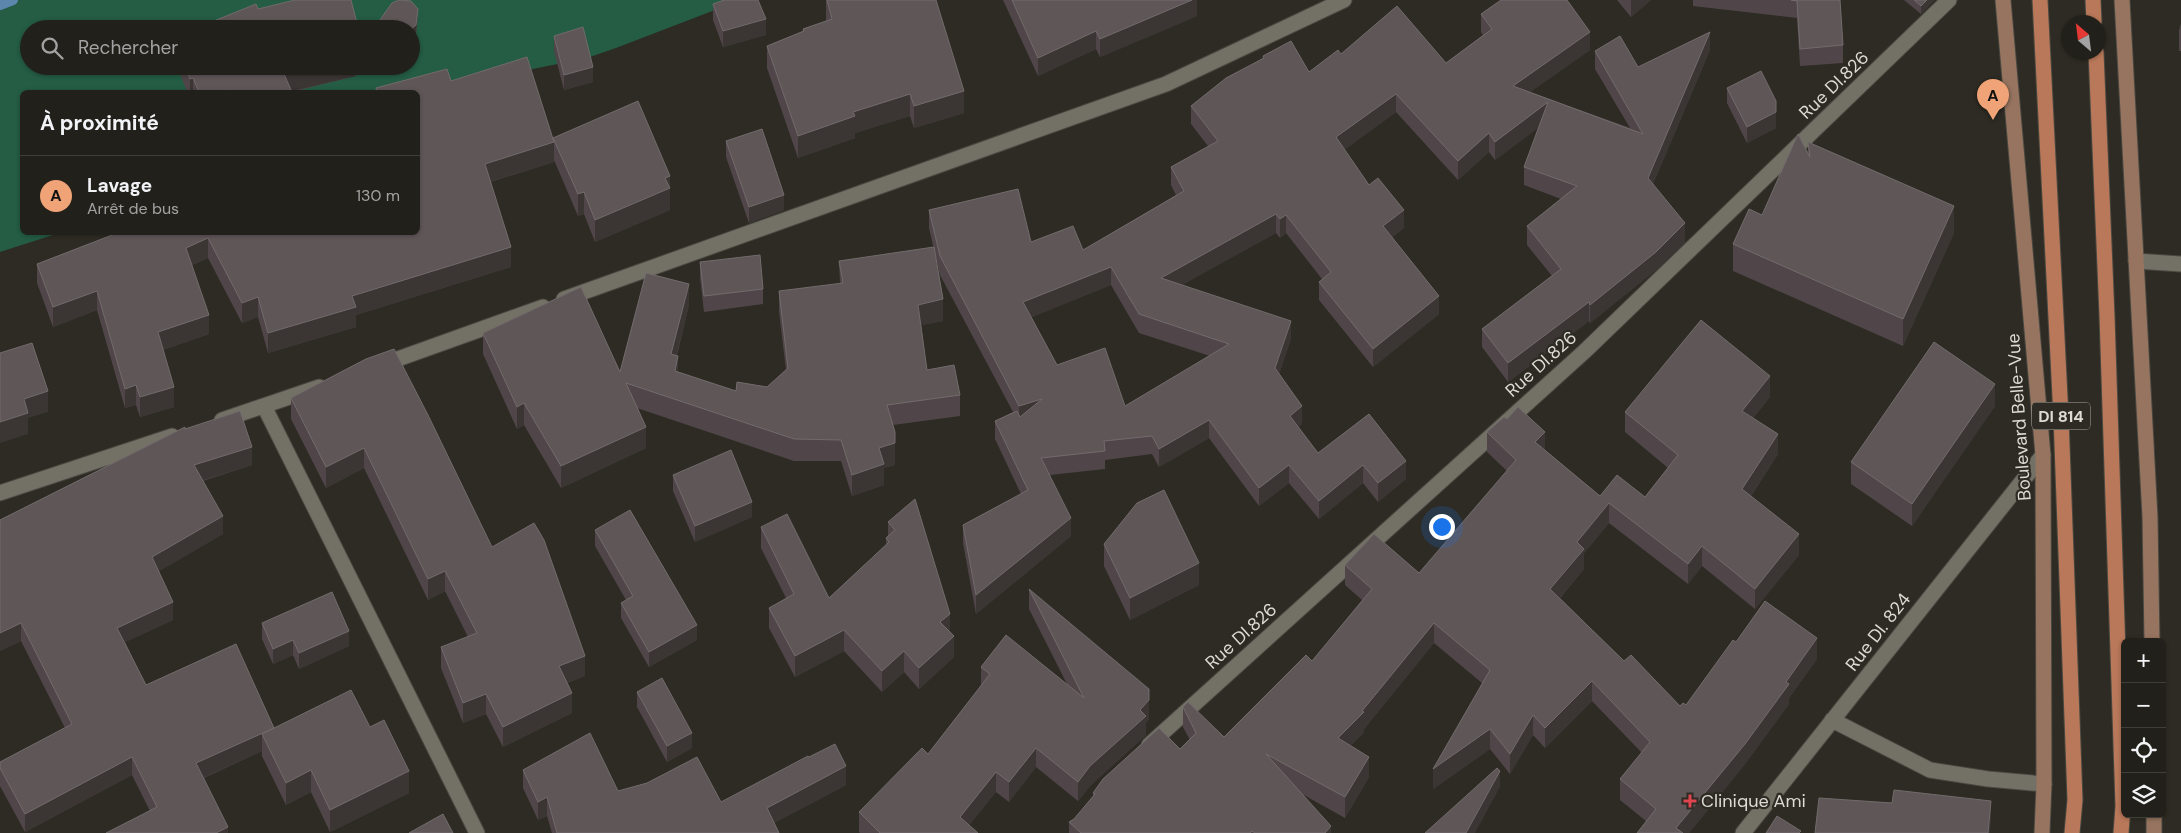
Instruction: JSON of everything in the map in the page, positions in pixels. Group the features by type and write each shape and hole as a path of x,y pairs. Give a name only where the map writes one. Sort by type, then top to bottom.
{"main road":[{"name":"DI 814","path":"2040,0 2061,417 2074,800 2072,833"},
{"path":"2093,0 2094,15"},
{"name":"DI 814","path":"2096,60 2123,796 2121,833"}],"street":[{"path":"367,370 1166,84 1344,0"},
{"name":"Rue DI.826","path":"1141,753 1585,350 1949,0"},
{"name":"Boulevard Belle-Vue","path":"2003,0 2043,455 2044,784 2042,833"},
{"path":"2122,0 2150,517 2152,638"},
{"path":"2136,261 2181,264"},
{"path":"207,425 330,383"},
{"path":"264,406 477,833"},
{"path":"0,492 188,431"},
{"name":"Rue DI. 824","path":"1743,833 2043,455"},
{"path":"1832,720 1930,770 1988,779 2044,784"},
{"path":"2154,818 2154,833"}],"green space":[{"path":"0,0 741,0 587,58 420,92 420,90 20,90 20,235 53,235 0,252"}],"building":[{"path":"295,0 351,0 356,20 216,20 256,4 258,9"},
{"path":"399,0 411,1 418,9 417,20 380,20 392,3"},
{"path":"724,0 758,0 766,19 723,31 713,4"},
{"path":"827,0 936,0 964,91 914,106 910,94 853,112 855,116 798,136 767,46 804,31 803,29 832,19"},
{"path":"1012,0 1192,0 1100,39 1096,31 1038,58"},
{"path":"1501,0 1567,0 1590,32 1513,86 1643,134 1595,51 1620,36 1638,67 1710,32 1648,178 1685,223 1656,252 1590,305 1589,302 1508,363 1482,329 1561,269 1527,226 1577,186 1524,167 1548,102 1495,142 1489,133 1458,161 1396,94 1336,137 1369,185 1378,178 1404,210 1383,226 1439,296 1373,349 1319,282 1331,272 1286,215 1280,219 1276,214 1161,278 1291,321 1275,368 1302,406 1290,416 1318,453 1369,414 1406,461 1378,483 1363,465 1319,501 1289,465 1259,488 1209,420 1159,449 1152,436 1104,441 1105,451 1041,458 1071,518 976,595 963,525 1028,490 995,421 1017,411 1020,417 1042,399 1019,406 940,256 929,210 1018,189 1031,242 1073,226 1083,250 1184,191 1171,167 1218,141 1191,106 1226,78 1264,58 1263,56 1291,41 1309,72 1338,50 1341,54 1397,6 1446,63 1492,29 1481,14","holes":["1111,267 1139,314 1229,344 1125,406 1105,348 1057,365 1023,302"]},
{"path":"1791,0 1840,0 1843,45 1800,49 1797,1"},
{"path":"1914,0 1927,0 1921,6"},
{"path":"583,27 593,67 564,75 554,36"},
{"path":"527,57 554,142 485,164 511,247 352,296 356,307 268,333 258,297 242,303 208,238 186,248 209,315 158,332 174,387 140,397 136,385 125,389 97,291 53,307 37,264 112,235 420,235 420,90 376,90 376,88 447,69 451,81"},
{"path":"1761,71 1776,101 1776,112 1747,127 1727,88"},
{"path":"188,75 284,75 291,90 198,90 193,78 190,79"},
{"path":"638,101 670,176 665,178 670,188 595,220 584,192 578,194 553,138"},
{"path":"762,129 784,195 749,207 726,141"},
{"path":"1798,134 1810,157 1808,142 1954,206 1903,319 1733,244 1749,209 1762,215"},
{"path":"934,247 943,299 918,305 927,370 954,365 960,395 887,405 895,432 895,443 879,448 884,464 852,475 841,440 794,439 626,383 646,427 561,466 524,403 517,407 483,333 581,287 620,372 646,273 689,284 671,354 678,356 675,371 736,391 737,382 767,387 788,368 779,291 843,283 839,261"},
{"path":"760,255 763,289 704,296 700,262"},
{"path":"1701,320 1770,376 1742,411 1778,434 1742,489 1799,534 1755,589 1702,546 1688,564 1609,503 1577,542 1584,549 1550,589 1624,661 1631,655 1680,706 1683,703 1686,705 1733,640 1736,642 1765,601 1817,638 1786,682 1789,684 1745,744 1676,828 1683,833 1637,833 1656,809 1620,779 1650,742 1592,681 1545,728 1533,715 1510,754 1490,729 1433,769 1490,670 1434,623 1362,711 1364,712 1338,738 1369,757 1345,797 1266,754 1331,826 1325,833 1255,833 1252,831 1250,833 1081,833 1069,822 1074,819 1095,794 1093,793 1103,779 1159,728 1180,749 1196,733 1183,707 1188,702 1224,737 1306,655 1312,661 1372,589 1345,565 1374,534 1419,573 1516,460 1487,432 1504,417 1507,419 1518,407 1545,432 1535,442 1600,496 1617,475 1645,497 1678,455 1625,412"},
{"path":"1934,342 1995,384 1912,504 1851,462"},
{"path":"32,343 48,391 24,399 28,413 0,422 0,353"},
{"path":"394,349 492,547 534,523 544,540 585,656 559,666 572,693 503,727 486,694 463,703 441,647 477,633 445,571 428,579 364,448 326,467 291,398 366,359"},
{"path":"240,411 252,447 194,465 223,516 152,557 173,602 117,628 146,685 236,644 274,728 196,763 228,827 216,833 106,833 157,807 132,757 25,814 0,768 0,762 72,724 21,623 0,633 0,520 185,427 185,429"},
{"path":"731,450 752,502 695,526 673,475"},
{"path":"1164,490 1199,563 1130,598 1104,544 1137,503"},
{"path":"915,499 950,614 940,622 954,636 919,668 904,651 882,671 844,630 795,656 769,608 794,594 761,527 787,514 829,598 889,542 886,538 895,530 888,522"},
{"path":"630,510 697,625 649,652 621,603 633,596 595,530"},
{"path":"1029,589 1149,689 1149,700 1140,710 1146,716 1090,766 1078,782 1036,748 1009,782 996,772 960,817 978,833 880,833 859,812 922,748 928,754 990,674 981,667 1006,635 1084,698"},
{"path":"332,592 349,631 299,653 293,640 273,649 262,623"},
{"path":"662,678 692,733 667,746 637,692"},
{"path":"351,690 370,727 384,720 409,771 330,810 311,770 286,783 262,734"},
{"path":"590,733 618,791 647,783 697,757 721,802 808,756 835,744 846,766 767,808 779,833 557,833 547,797 538,802 523,770"},
{"path":"1497,768 1500,771 1466,833 1425,833"},
{"path":"1894,790 1991,801 1988,833 1815,833 1819,798 1892,803"},
{"path":"443,814 453,833 409,833"},
{"path":"1777,816 1801,831 1799,833 1766,833"}],"waterway":[{"path":"0,5 13,0"}],"place":[{"name":"Lavage","path":"1993,120"},
{"name":"Clinique Ami","path":"1690,801"}]}
